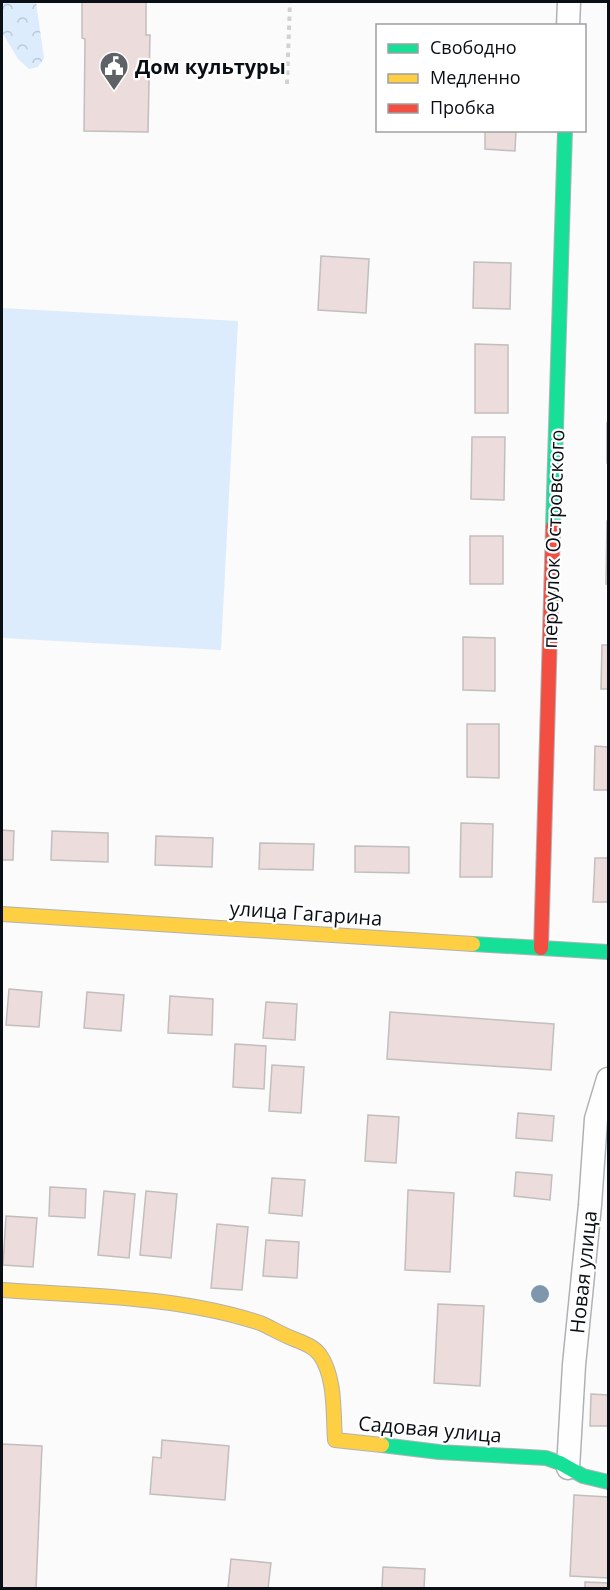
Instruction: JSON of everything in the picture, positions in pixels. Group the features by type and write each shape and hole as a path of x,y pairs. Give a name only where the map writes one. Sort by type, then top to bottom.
{"street":[{"path":"568,24 569,2"},
{"name":"переулок Островского","path":"541,948 565,132"},
{"name":"улица Гагарина","path":"2,914 609,952"},
{"name":"Новая улица","path":"568,1467 574,1365 596,1119 609,1079"},
{"name":"Садовая улица","path":"2,1290 179,1305 202,1308 257,1322 319,1353 325,1365 331,1393 334,1440 439,1452 546,1458 562,1462 576,1473 597,1481 609,1482"}],"path":[{"path":"287,84 290,2"}],"green space":[{"path":"2,2 36,2 44,58 38,67 29,69 18,59 2,32"},
{"path":"2,308 238,321 221,650 2,638"}],"building":[{"path":"82,2 146,2 146,35 150,35 148,132 84,131 85,39 82,38"},
{"path":"485,132 516,132 515,151 485,149"},
{"path":"321,256 369,259 366,313 318,310"},
{"path":"474,262 511,263 510,309 473,308"},
{"path":"475,344 508,345 508,413 475,413"},
{"path":"608,423 608,463 607,463"},
{"path":"472,437 505,437 504,500 471,499"},
{"path":"607,521 608,584 606,584"},
{"path":"470,536 503,536 503,584 470,584"},
{"path":"463,637 495,638 495,691 463,690"},
{"path":"602,645 608,645 608,689 601,689"},
{"path":"467,724 499,724 499,778 467,777"},
{"path":"595,746 608,747 608,790 594,790"},
{"path":"461,823 493,824 492,877 460,877"},
{"path":"2,830 14,831 13,860 2,860"},
{"path":"52,831 108,833 108,862 51,860"},
{"path":"156,836 213,838 212,867 155,865"},
{"path":"260,843 314,844 313,870 259,869"},
{"path":"355,846 409,847 409,873 355,872"},
{"path":"595,858 608,858 608,902 593,902"},
{"path":"9,989 42,992 39,1027 6,1025"},
{"path":"87,992 124,995 121,1031 84,1028"},
{"path":"170,996 213,999 212,1035 168,1033"},
{"path":"266,1002 297,1004 295,1040 263,1038"},
{"path":"390,1012 554,1024 551,1070 387,1059"},
{"path":"235,1044 266,1046 264,1089 233,1087"},
{"path":"272,1065 304,1067 301,1113 269,1111"},
{"path":"518,1113 554,1116 552,1141 516,1138"},
{"path":"368,1115 399,1117 396,1163 365,1161"},
{"path":"516,1172 552,1175 550,1200 514,1196"},
{"path":"272,1178 305,1180 302,1216 269,1213"},
{"path":"50,1187 86,1189 85,1218 49,1216"},
{"path":"408,1190 454,1193 450,1272 405,1270"},
{"path":"104,1191 135,1194 129,1258 98,1255"},
{"path":"146,1191 177,1194 171,1258 140,1255"},
{"path":"6,1216 37,1218 33,1267 3,1265"},
{"path":"217,1224 248,1227 242,1290 211,1288"},
{"path":"266,1240 299,1242 297,1278 263,1276"},
{"path":"438,1304 484,1306 480,1386 434,1383"},
{"path":"591,1394 608,1395 608,1426 590,1426"},
{"path":"162,1440 229,1446 225,1500 150,1494 153,1457 161,1458"},
{"path":"2,1444 42,1446 36,1588 2,1588"},
{"path":"574,1495 608,1497 608,1578 570,1576"},
{"path":"231,1559 271,1563 268,1588 228,1588"},
{"path":"383,1567 425,1569 424,1588 382,1588"},
{"path":"585,1582 608,1583 608,1588 585,1588"}],"traffic: fast":[{"path":"553,527 565,132"},
{"path":"473,944 608,952"},
{"path":"382,1445 439,1452 546,1458 583,1476 608,1482"}],"traffic: slow":[{"path":"2,914 473,944"},
{"path":"2,1290 165,1302 229,1314 260,1323 310,1346 320,1355 329,1374 331,1385 335,1440 382,1445"}],"traffic: jam":[{"path":"541,948 553,527"}],"place":[{"name":"Дом культуры","path":"114,92"}]}
